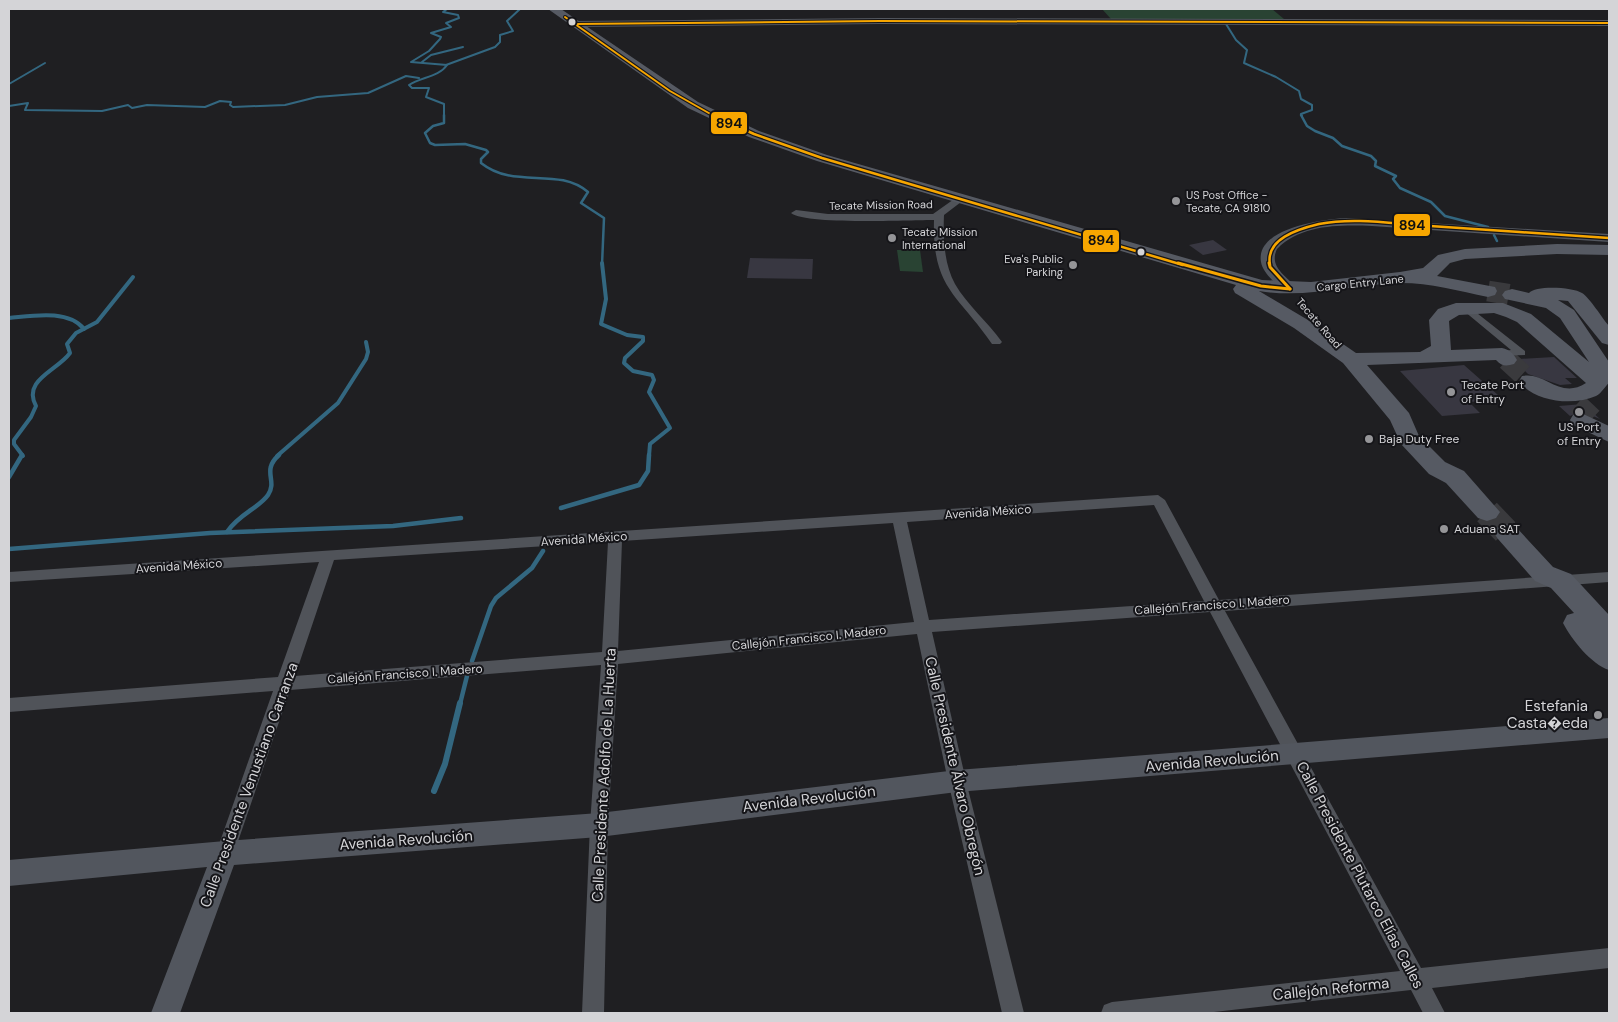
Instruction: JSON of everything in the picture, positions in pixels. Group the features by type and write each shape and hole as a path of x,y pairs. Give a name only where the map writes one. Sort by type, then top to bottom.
{"highway":[{"name":"Tecate Road","path":"554,9 670,91 716,117 776,142 960,199 1245,283 1290,289 1401,418 1409,439 1438,468 1455,478 1487,512"},
{"path":"1390,278 1429,273 1444,259 1465,254 1557,249 1609,250"},
{"path":"1444,259 1448,271 1457,280 1503,295 1552,304"},
{"path":"1192,266 1255,295 1350,360 1505,357"},
{"name":"Cargo Entry Lane","path":"1290,289 1308,289 1390,278 1407,278 1552,304 1567,314 1609,377"},
{"path":"1424,358 1442,349 1439,320 1456,308 1468,308 1503,295 1551,293 1575,297 1609,339"},
{"path":"1503,295 1524,318 1598,383 1596,388 1590,392 1586,415 1530,381"},
{"path":"1507,533 1548,579 1609,658"},
{"path":"1548,579 1609,633"}],"street":[{"path":"575,24 880,21 1609,23"},
{"name":"Tecate Mission Road","path":"796,213 828,217 935,217 960,199"},
{"path":"939,215 938,225 944,265 950,283 996,342"},
{"path":"1290,289 1272,272 1267,261 1269,255 1279,240 1292,232 1316,225 1374,223 1609,238"},
{"path":"1468,308 1521,353 1505,357"},
{"name":"Avenida México","path":"9,577 1158,500"},
{"name":"Calle Presidente Plutarco Elías Calles","path":"1158,500 1434,1013"},
{"name":"Calle Presidente Álvaro Obregón","path":"899,518 957,781 1013,1013"},
{"name":"Calle Presidente Adolfo de La Huerta","path":"593,1013 599,825 610,658 615,536"},
{"name":"Calle Presidente Venustiano Carranza","path":"166,1013 286,683 328,556"},
{"name":"Callejón Francisco I. Madero","path":"9,704 610,658 923,627 1548,579 1609,577"},
{"name":"Avenida Revolución","path":"9,873 225,853 599,825 957,781 1609,728"},
{"name":"Callejón Reforma","path":"1112,1013 1609,958"}],"green space":[{"path":"1102,9 1272,9 1284,19 1111,19"},
{"path":"897,250 920,250 923,272 900,271"}],"building":[{"path":"1213,240 1227,250 1203,255 1189,245"},
{"path":"750,258 813,259 812,279 747,278"},
{"path":"1554,357 1577,378 1565,378 1572,384 1560,385 1528,374 1517,363 1519,359"},
{"name":"Tecate Port of Entry","path":"1464,365 1498,395 1492,396 1497,400 1469,402 1480,413 1442,416 1400,371"},
{"name":"US Port of Entry","path":"1583,404 1600,419 1581,411 1570,416 1559,406"}],"waterway":[{"path":"446,65 411,62 429,51 440,39 441,37 431,33 451,27 446,23 459,18 458,15 443,12 447,9"},
{"path":"446,65 495,47 500,42 500,35 513,31 507,21 520,9"},
{"path":"1226,24 1236,40 1247,50 1244,63 1276,77 1299,91 1301,99 1312,105 1312,110 1301,114 1302,116"},
{"path":"422,62 431,55 463,47"},
{"path":"9,84 45,63"},
{"path":"446,65 439,72 409,85 412,88 429,88 426,97 444,104 444,123 433,126 425,133 430,143 435,145 465,144 486,150 488,152 481,159 481,163 494,171 522,177 563,180 576,184 588,192 581,203 604,218 602,264"},
{"path":"9,106 28,103 25,110 102,111 128,105 132,108 147,105 205,107 220,101 231,102 230,105 233,107 285,105 317,97 368,93 406,76 419,78"},
{"path":"1301,115 1307,126 1315,131 1333,138 1342,146 1371,156 1376,161 1375,166 1396,176 1393,179 1400,188 1431,202 1445,216 1488,227"},
{"path":"1494,235 1497,241"},
{"path":"602,264 606,299 601,324 627,335 643,337 643,341 625,358 624,363 633,371 652,375 654,380 649,392 670,428 650,444 649,456"},
{"path":"84,329 97,322 133,277"},
{"path":"9,318 39,315 59,316 77,323 84,329"},
{"path":"23,456 14,444 14,440 31,417 36,406 33,397 34,389 43,376 70,353 67,344 76,333 84,329"},
{"path":"277,456 338,403 366,359 368,352 366,342"},
{"path":"9,477 22,455"},
{"path":"227,532 237,520 268,495 271,490 271,466 279,455"},
{"path":"561,508 639,485 648,471 649,455"},
{"path":"9,549 210,533 393,526 461,518"},
{"path":"472,661 491,606 496,598 532,568 543,551"},
{"path":"460,704 467,676"},
{"path":"434,791 445,764 460,703"}],"tunnel":[{"path":"1488,291 1512,295"},
{"path":"1507,360 1530,381"},
{"path":"1577,404 1593,419"},
{"path":"1487,512 1507,533"}],"transit line":[{"name":"894","path":"565,17 670,91 716,117 754,134 822,158 1231,279 1261,286 1290,289"},
{"name":"894","path":"575,24 880,21 1609,23"},
{"name":"894","path":"1290,289 1270,267 1268,255 1271,247 1295,231 1321,224 1372,222 1609,238"}],"place":[{"name":"US Post Office - Tecate, CA 91810","path":"1176,201"},
{"name":"Tecate Mission International","path":"892,238"},
{"name":"Eva's Public Parking","path":"1073,265"},
{"name":"Tecate Port of Entry","path":"1451,392"},
{"name":"US Port of Entry","path":"1579,412"},
{"name":"Baja Duty Free","path":"1369,439"},
{"name":"Aduana SAT","path":"1444,529"},
{"name":"Estefania Casta�eda","path":"1598,715"}]}
